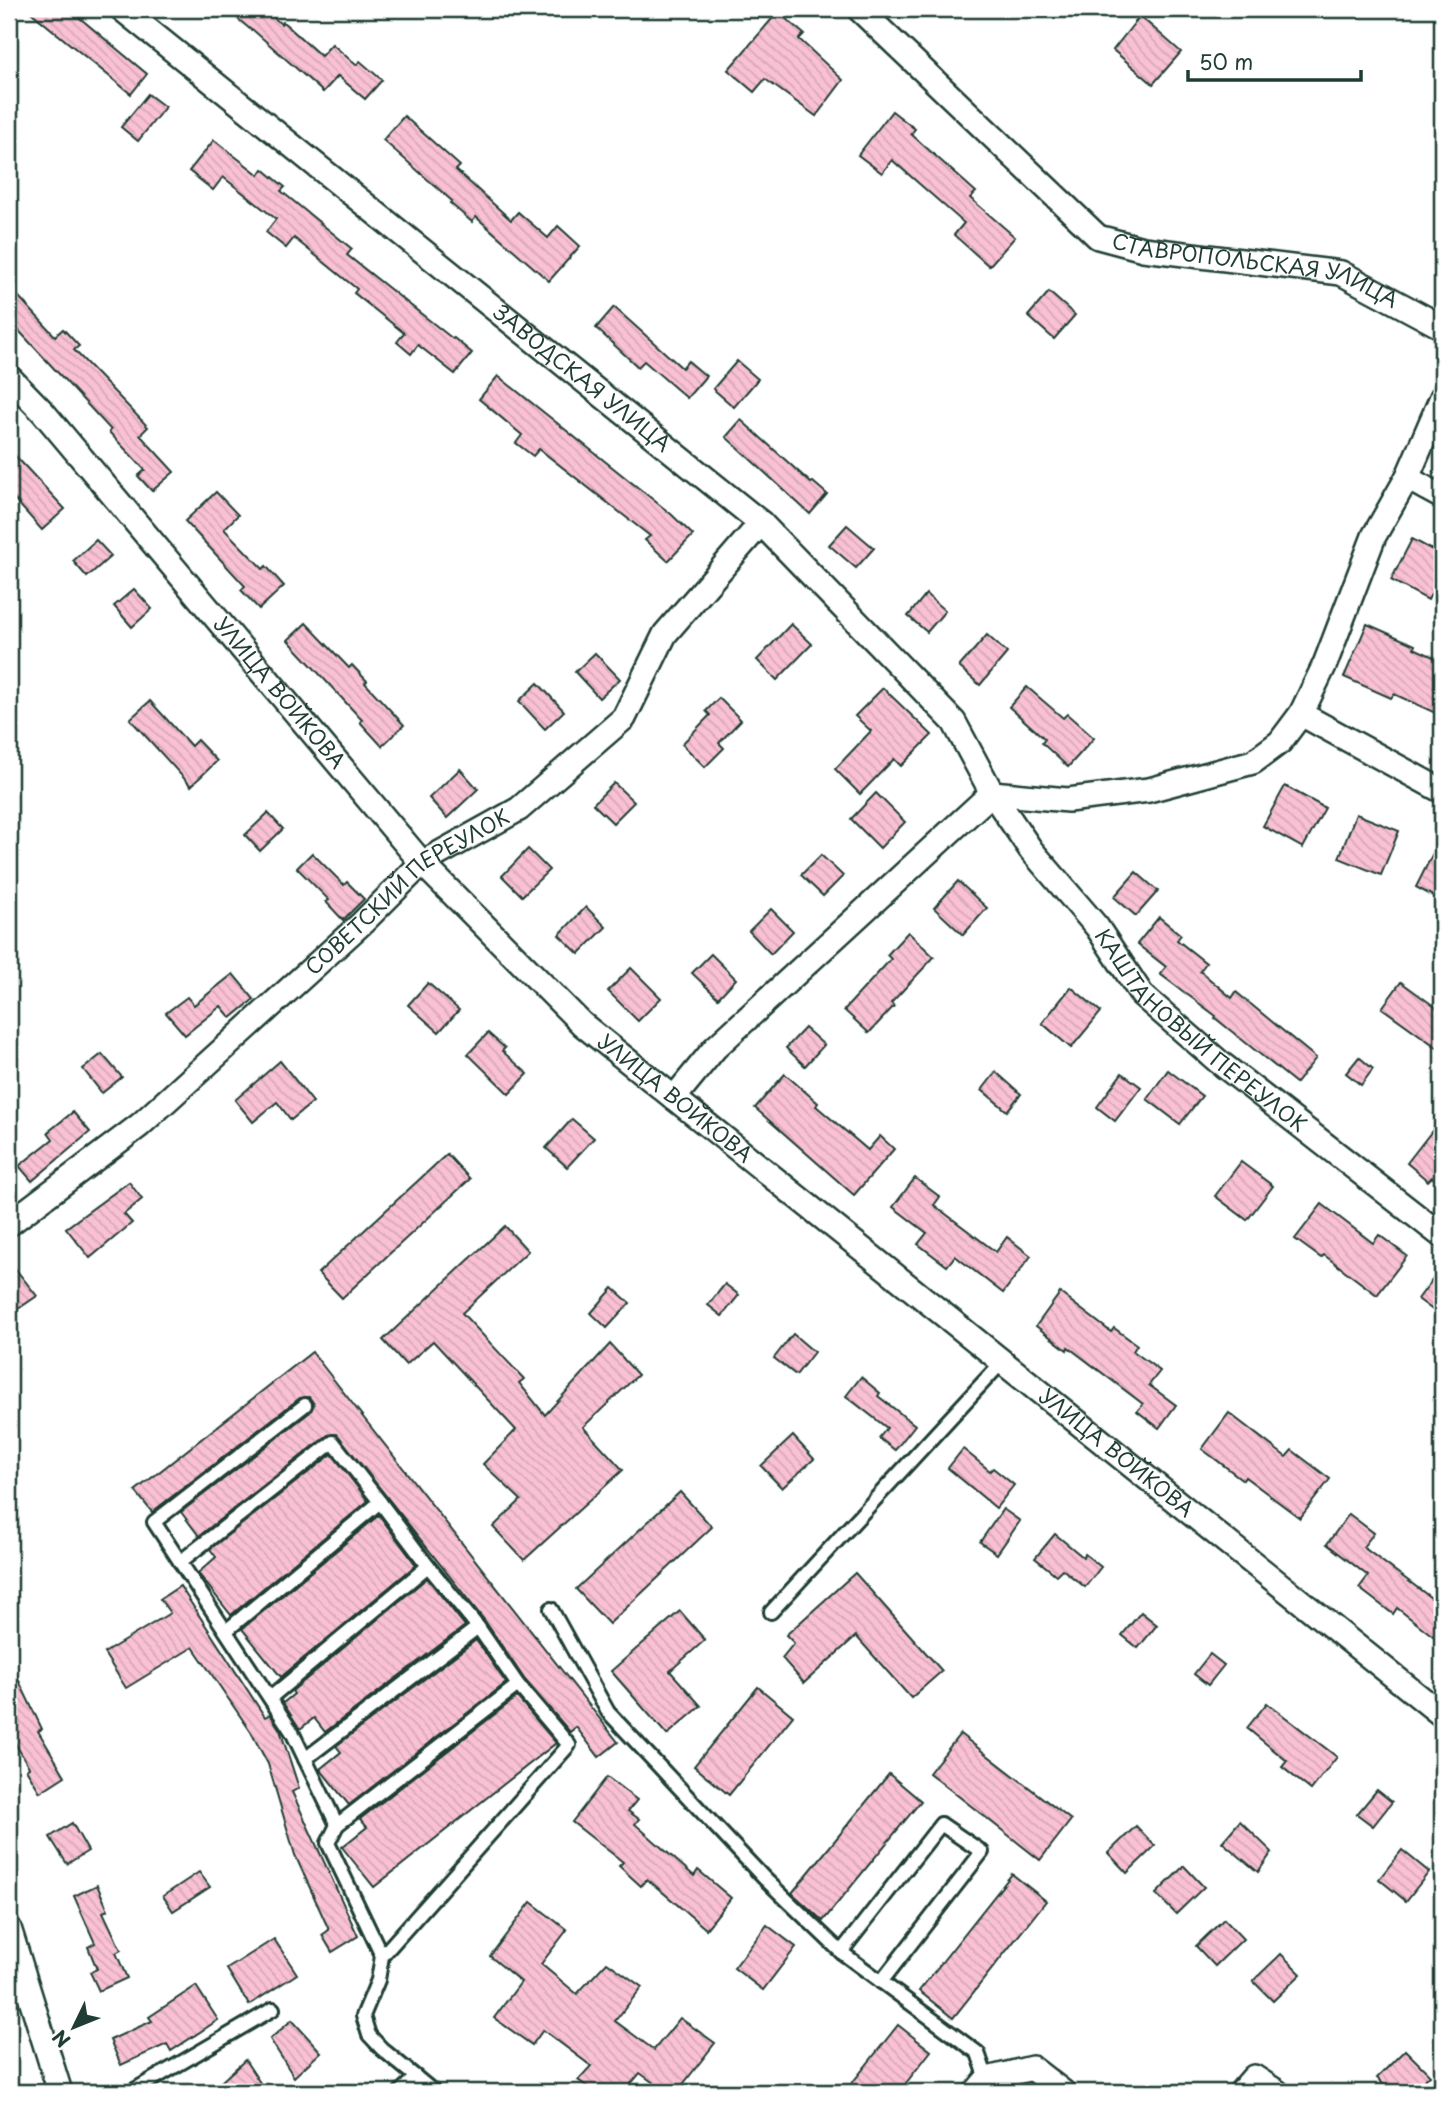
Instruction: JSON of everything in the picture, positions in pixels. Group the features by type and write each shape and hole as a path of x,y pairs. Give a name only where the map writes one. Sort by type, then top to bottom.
{"street":[{"name":"ЗАВОДСКАЯ УЛИЦА","path":"122,9 761,523 954,722 992,793"},
{"name":"СТАВРОПОЛЬСКАЯ УЛИЦА","path":"859,9 1098,237 1143,249 1341,273 1442,327"},
{"name":"УЛИЦА ВОЙКОВА","path":"9,377 43,412 422,863 582,1024 1442,1715"},
{"path":"674,1098 715,1048 992,793 1068,800 1149,790 1253,762 1280,742 1301,714 1325,664 1374,536 1407,478 1442,397"},
{"path":"1407,478 1442,497"},
{"name":"СОВЕТСКИЙ ПЕРЕУЛОК","path":"9,1224 140,1125 362,923 422,863 519,809 624,718 665,634 761,523"},
{"path":"1301,714 1442,791"},
{"name":"КАШТАНОВЫЙ ПЕРЕУЛОК","path":"992,793 1031,850 1097,927 1142,995 1219,1062 1442,1236"},
{"path":"9,1928 60,2092"},
{"path":"981,2086 1032,2068 1063,2092"},
{"path":"1241,2092 1254,2077 1277,2092"}],"lane":[{"path":"771,1612 1002,1362"},
{"path":"305,1405 154,1522 292,1732 337,1825"},
{"path":"180,1563 333,1442 478,1627 518,1685 569,1745 382,1956 378,1980 363,2016 369,2035 435,2092"},
{"path":"226,1631 380,1502"},
{"path":"270,1698 428,1566"},
{"path":"551,1609 608,1713 764,1878 841,1952 978,2053 981,2086"},
{"path":"305,1759 478,1627"},
{"path":"382,1956 328,1843 337,1825 518,1685"},
{"path":"841,1952 941,1824 982,1852 881,1982"},
{"path":"131,2092 272,2009"},
{"path":"400,2092 416,2077"}],"building":[{"path":"27,9 69,9 147,74 131,94"},
{"path":"226,9 269,9 267,12 281,24 283,22 321,56 332,44 356,65 360,61 382,80 365,99 338,76 323,92"},
{"path":"778,12 804,34 799,39 843,80 816,116 765,79 754,92 728,70"},
{"path":"1140,16 1181,52 1153,84 1113,50"},
{"path":"148,94 165,107 138,141 121,127"},
{"path":"892,111 915,129 911,134 976,192 970,198 1015,237 989,266 954,235 964,223 892,160 882,173 858,155"},
{"path":"404,116 460,166 456,170 511,220 518,212 548,238 558,226 580,246 549,281 476,217 472,222 383,140"},
{"path":"214,140 259,175 263,169 285,187 281,191 352,249 347,255 472,353 455,374 418,345 411,354 397,342 404,333 354,293 357,289 294,238 286,248 266,232 276,219 223,177 213,190 189,171"},
{"path":"1049,292 1075,315 1054,339 1028,316"},
{"path":"19,297 55,336 63,329 79,346 74,350 148,427 140,435 174,472 152,491 138,476 145,470 9,320 9,306"},
{"path":"614,307 682,368 688,361 706,376 687,398 644,361 638,367 596,328"},
{"path":"737,361 758,379 734,407 713,389"},
{"path":"498,376 671,514 693,535 668,561 645,540 650,536 539,449 533,456 516,443 522,435 479,399"},
{"path":"741,420 827,494 810,514 726,437"},
{"path":"9,449 65,509 42,530 9,493"},
{"path":"216,492 238,515 224,529 263,569 266,566 284,586 259,609 241,590 245,586 185,521"},
{"path":"847,525 874,548 856,568 829,545"},
{"path":"1412,539 1442,555 1442,573 1428,600 1391,580"},
{"path":"96,540 111,556 87,577 73,561"},
{"path":"134,589 152,609 132,627 114,606"},
{"path":"926,594 945,611 927,632 908,616"},
{"path":"306,623 349,668 352,665 404,725 382,746 360,722 362,720 288,640"},
{"path":"791,624 812,644 777,680 757,660"},
{"path":"1367,624 1415,645 1414,648 1442,661 1442,716 1394,694 1391,698 1344,677"},
{"path":"987,635 1007,653 980,685 959,667"},
{"path":"595,653 620,679 599,698 575,672"},
{"path":"538,683 564,711 545,729 519,701"},
{"path":"1027,687 1063,718 1067,714 1094,738 1068,767 1042,743 1045,739 1009,707"},
{"path":"883,688 932,735 901,766 894,759 860,794 835,769 871,731 855,716"},
{"path":"719,698 741,720 719,743 724,748 705,767 682,744 710,715 706,711"},
{"path":"150,701 191,746 197,740 217,761 191,786 130,719"},
{"path":"460,769 478,789 447,818 429,798"},
{"path":"614,783 634,802 613,823 593,804"},
{"path":"1285,786 1325,808 1303,848 1263,826"},
{"path":"876,793 905,822 880,848 851,819"},
{"path":"268,813 283,829 260,851 245,835"},
{"path":"1356,814 1399,831 1381,875 1339,858"},
{"path":"1442,835 1442,901 1416,887"},
{"path":"528,849 549,870 522,896 502,876"},
{"path":"312,853 344,885 347,882 364,899 343,920 326,902 329,900 297,868"},
{"path":"821,855 843,876 823,896 801,875"},
{"path":"1136,872 1158,891 1136,916 1114,897"},
{"path":"958,881 987,908 963,935 934,908"},
{"path":"586,907 606,927 579,954 559,935"},
{"path":"771,909 793,931 771,954 749,931"},
{"path":"1159,917 1181,935 1177,940 1206,963 1200,971 1232,998 1236,992 1316,1058 1296,1083 1215,1018 1216,1016 1160,974 1166,967 1137,944"},
{"path":"908,932 934,957 891,1003 894,1006 869,1033 844,1010 891,959 887,955"},
{"path":"711,954 736,979 718,998 692,973"},
{"path":"631,968 661,998 638,1021 608,991"},
{"path":"233,974 254,999 231,1018 221,1006 185,1035 166,1013 187,997 194,1005"},
{"path":"1401,982 1442,1012 1442,1051 1382,1008"},
{"path":"428,983 459,1010 439,1032 408,1005"},
{"path":"1071,987 1101,1012 1071,1048 1042,1023"},
{"path":"805,1028 824,1045 805,1066 786,1048"},
{"path":"488,1033 505,1048 502,1051 528,1074 509,1094 468,1054"},
{"path":"102,1054 122,1077 102,1093 83,1069"},
{"path":"1359,1057 1373,1069 1361,1085 1346,1073"},
{"path":"280,1061 313,1102 291,1120 277,1102 253,1122 235,1100"},
{"path":"1168,1070 1202,1096 1180,1124 1147,1099"},
{"path":"996,1072 1021,1094 1007,1111 982,1090"},
{"path":"1122,1073 1141,1087 1115,1121 1097,1107"},
{"path":"785,1074 818,1103 816,1106 868,1150 880,1136 894,1149 854,1195 755,1108"},
{"path":"73,1112 90,1132 32,1181 19,1166 53,1139 48,1132"},
{"path":"1442,1118 1442,1185 1432,1177 1428,1181 1407,1163"},
{"path":"572,1119 594,1138 567,1167 546,1148"},
{"path":"447,1154 470,1179 342,1298 318,1273"},
{"path":"1241,1162 1273,1186 1247,1220 1215,1196"},
{"path":"915,1178 940,1197 934,1205 996,1252 1007,1237 1031,1256 1003,1293 955,1256 947,1266 918,1244 927,1233 893,1207"},
{"path":"129,1182 142,1199 124,1214 132,1223 90,1258 66,1228"},
{"path":"1322,1204 1373,1243 1379,1235 1407,1256 1377,1295 1324,1255 1321,1258 1295,1239"},
{"path":"505,1226 528,1251 462,1313 524,1379 519,1383 545,1415 610,1344 638,1375 583,1427 623,1470 524,1560 493,1527 521,1500 483,1464 516,1430 433,1341 406,1365 383,1340"},
{"path":"9,1261 37,1296 9,1315"},
{"path":"1442,1267 1442,1317 1418,1299"},
{"path":"725,1284 739,1295 722,1316 708,1305"},
{"path":"613,1288 630,1303 607,1328 591,1313"},
{"path":"1060,1293 1111,1332 1114,1328 1137,1345 1133,1351 1160,1371 1149,1385 1176,1405 1159,1428 1137,1411 1143,1404 1036,1326"},
{"path":"793,1334 814,1352 796,1375 774,1358"},
{"path":"312,1352 618,1742 599,1757 576,1727 570,1732 525,1680 485,1621 337,1434 328,1435 199,1536 181,1512 310,1412 314,1404 309,1397 300,1398 152,1512 135,1491"},
{"path":"861,1377 880,1393 878,1396 915,1425 895,1450 879,1438 887,1428 846,1396"},
{"path":"1229,1413 1286,1457 1292,1450 1330,1479 1300,1518 1202,1449"},
{"path":"793,1436 814,1459 782,1488 761,1466"},
{"path":"963,1449 990,1471 993,1468 1014,1485 996,1508 948,1468"},
{"path":"332,1454 368,1501 231,1615 198,1573 216,1557 210,1549"},
{"path":"680,1492 712,1527 609,1624 576,1589"},
{"path":"1003,1509 1020,1521 997,1554 980,1542"},
{"path":"1349,1514 1374,1533 1363,1547 1442,1606 1442,1643 1397,1608 1393,1614 1359,1588 1368,1576 1327,1544"},
{"path":"379,1515 416,1565 281,1677 242,1629"},
{"path":"1055,1534 1083,1557 1085,1554 1101,1567 1085,1587 1062,1569 1056,1575 1035,1558"},
{"path":"855,1573 942,1671 911,1698 856,1636 804,1683 782,1658 794,1643 786,1635"},
{"path":"427,1578 465,1626 325,1732 314,1718 300,1729 283,1703 294,1694 292,1691"},
{"path":"180,1586 265,1717 270,1714 280,1730 299,1788 292,1792 358,1936 332,1952 322,1935 329,1930 295,1855 268,1764 251,1732 193,1647 126,1688 104,1653 170,1613 160,1599"},
{"path":"680,1611 705,1640 670,1671 701,1706 667,1735 611,1671"},
{"path":"1141,1612 1157,1625 1138,1648 1122,1635"},
{"path":"476,1640 506,1683 349,1805 320,1769 341,1752 336,1746"},
{"path":"1210,1654 1224,1665 1208,1685 1194,1674"},
{"path":"9,1660 42,1729 38,1731 65,1776 40,1792 9,1733"},
{"path":"758,1687 793,1716 729,1795 694,1766"},
{"path":"517,1697 556,1743 374,1887 342,1847 367,1827 360,1819"},
{"path":"1267,1703 1337,1757 1311,1790 1282,1767 1287,1761 1247,1728"},
{"path":"960,1734 1071,1820 1040,1860 929,1773"},
{"path":"889,1774 921,1801 823,1921 792,1893"},
{"path":"607,1777 637,1800 628,1811 639,1819 635,1824 694,1876 698,1870 731,1898 706,1929 647,1879 641,1886 619,1866 623,1862 572,1822"},
{"path":"1377,1790 1392,1802 1373,1826 1357,1814"},
{"path":"1240,1821 1272,1852 1258,1872 1222,1842"},
{"path":"72,1823 88,1851 67,1864 50,1837"},
{"path":"1136,1826 1155,1846 1127,1873 1108,1853"},
{"path":"1402,1850 1429,1872 1406,1901 1379,1879"},
{"path":"1184,1866 1204,1887 1176,1914 1156,1894"},
{"path":"199,1872 210,1887 173,1911 163,1896"},
{"path":"1012,1874 1046,1901 953,2018 919,1991"},
{"path":"97,1885 108,1910 103,1912 121,1950 116,1953 127,1978 99,1991 90,1972 97,1969 88,1947 95,1943 74,1896"},
{"path":"531,1902 567,1930 541,1964 577,1994 607,1962 642,1987 615,2021 654,2050 680,2018 715,2043 677,2092 666,2092 640,2073 624,2092 595,2092 578,2080 591,2066 543,2030 532,2045 494,2018 521,1982 490,1956"},
{"path":"1224,1919 1243,1939 1215,1966 1196,1946"},
{"path":"767,1925 796,1947 763,1990 734,1968"},
{"path":"274,1939 297,1974 249,2005 227,1969"},
{"path":"1281,1954 1301,1974 1273,2001 1253,1981"},
{"path":"196,1986 218,2020 171,2051 167,2044 121,2065 110,2040 152,2021 149,2017"},
{"path":"292,2020 321,2052 294,2077 270,2039"},
{"path":"898,2025 931,2051 899,2092 845,2092"},
{"path":"1405,2050 1430,2075 1412,2092 1391,2092 1377,2078"},
{"path":"245,2060 266,2092 210,2092"}]}
